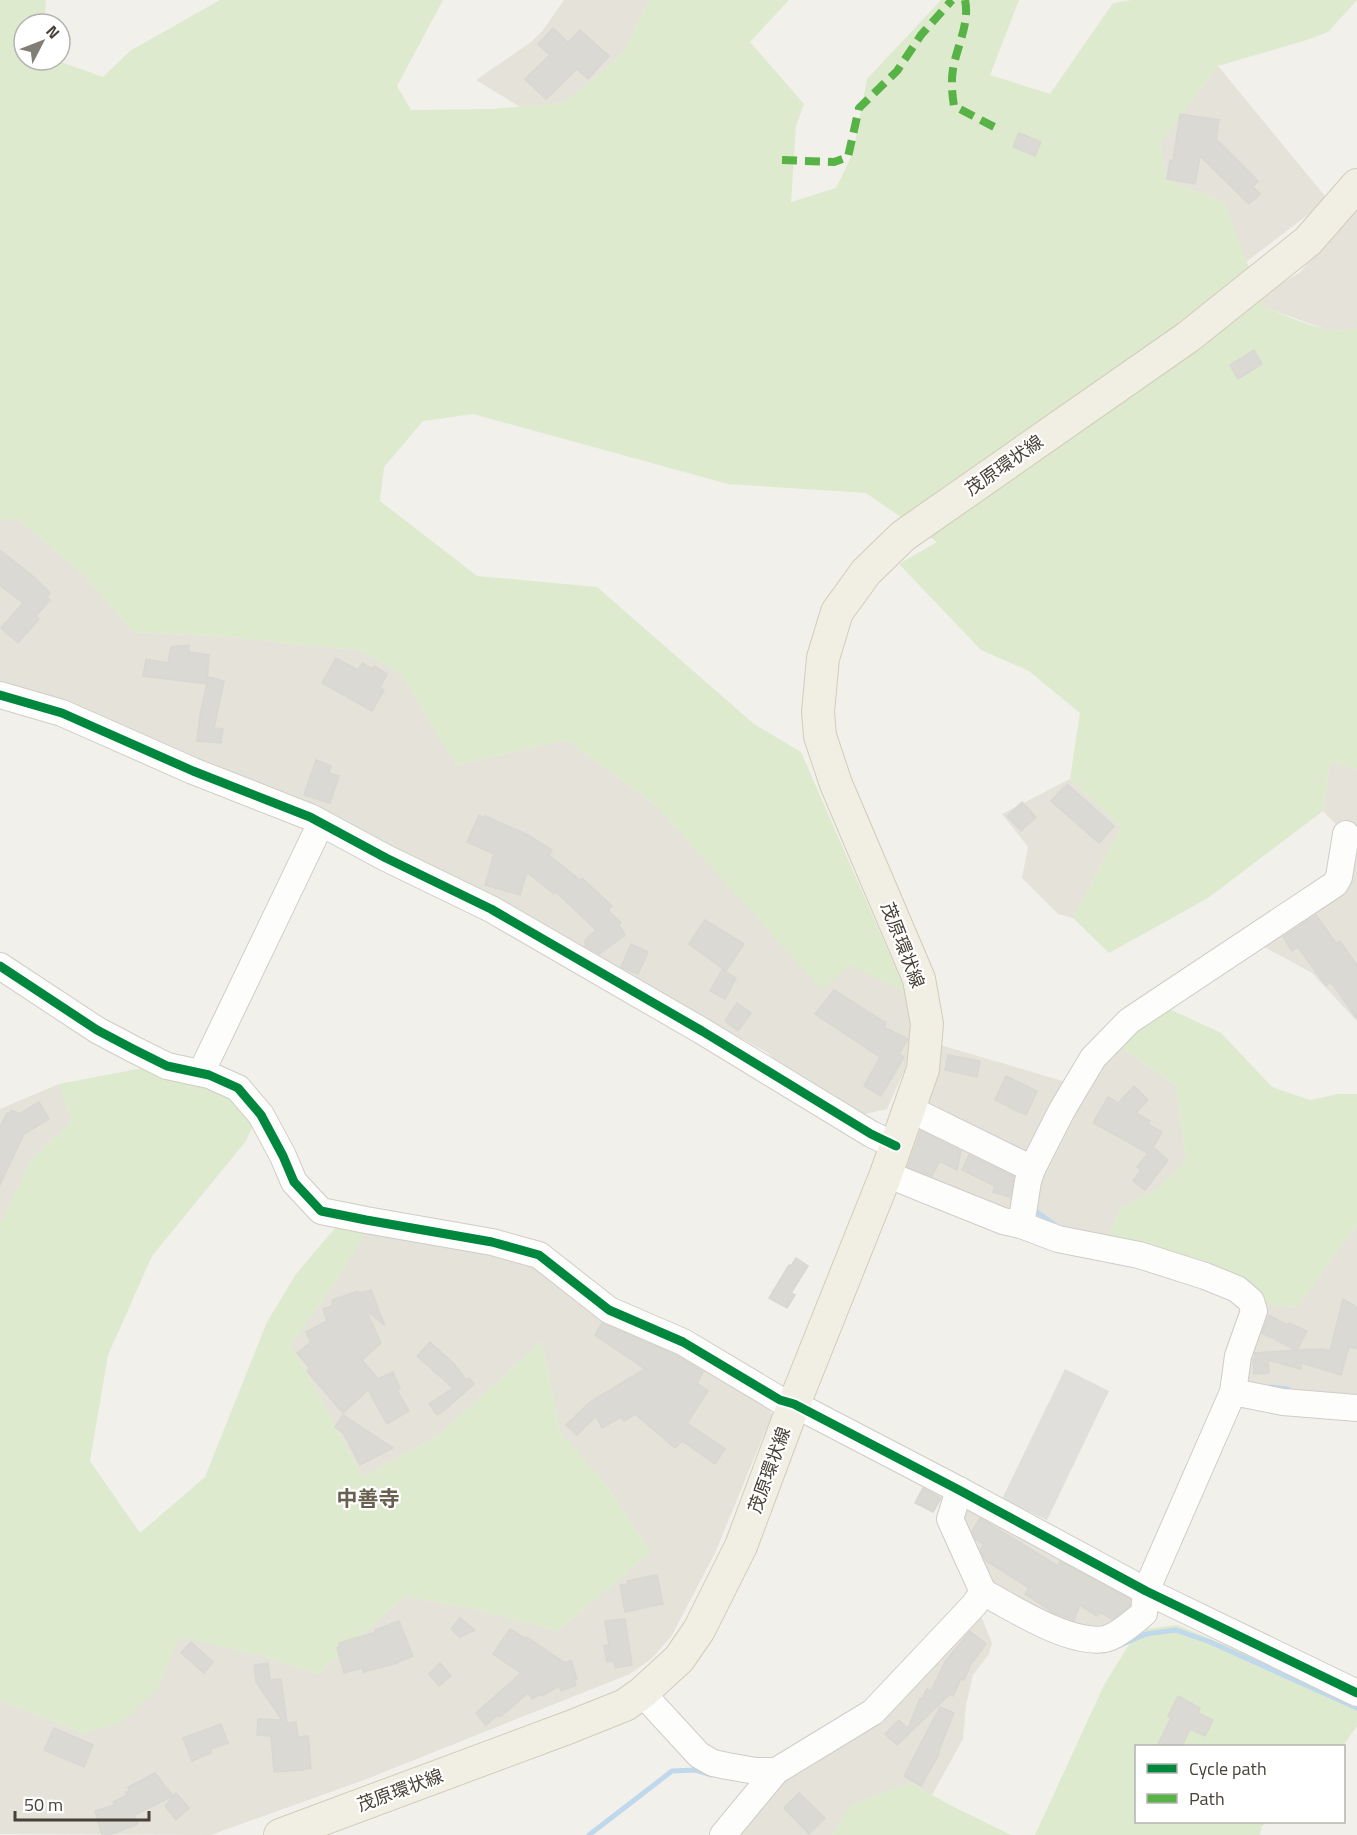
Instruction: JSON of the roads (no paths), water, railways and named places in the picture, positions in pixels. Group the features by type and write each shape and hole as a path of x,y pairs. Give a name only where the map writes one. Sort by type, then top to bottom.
{"main road":[{"name":"茂原環状線","path":"280,1835 625,1705 642,1693 679,1659 699,1630 741,1546 794,1404 891,1160 923,1069 927,1024 919,979 836,784 820,736 818,712 823,658 837,612 866,572 903,536 1188,337 1308,241 1357,185"}],"street":[{"path":"0,695 62,713 193,771 310,817 386,858 491,909 702,1031 871,1134 891,1160 1003,1221 1058,1239 1139,1255 1205,1276 1237,1289 1251,1300 1254,1311 1238,1356 1233,1392 1146,1591 1144,1613 1130,1625 1106,1639 1084,1638 1052,1630 983,1592 950,1519 959,1490"},
{"path":"201,1073 321,823"},
{"path":"1021,1225 1032,1169 1062,1110 1093,1058 1129,1021 1335,884 1339,877 1346,834"},
{"path":"0,966 98,1030 133,1049 167,1066 201,1073 238,1088 261,1115 294,1182 321,1211 366,1221 492,1242 539,1255 609,1310 683,1342 780,1400 794,1404 959,1490 1146,1591 1357,1693"},
{"path":"910,1109 1032,1169"},
{"path":"1233,1392 1283,1402 1357,1408"},
{"path":"723,1835 776,1771 873,1712 974,1605 983,1592"},
{"path":"642,1693 699,1755 727,1766 756,1771 776,1771"}],"waterway":[{"path":"1037,1212 1055,1225"},
{"path":"1270,1387 1288,1389"},
{"path":"1116,1647 1146,1634 1176,1630 1210,1642 1357,1708"},
{"path":"589,1835 672,1771 695,1770 712,1775"}],"district":[{"name":"中善寺","path":"368,1498"}]}
